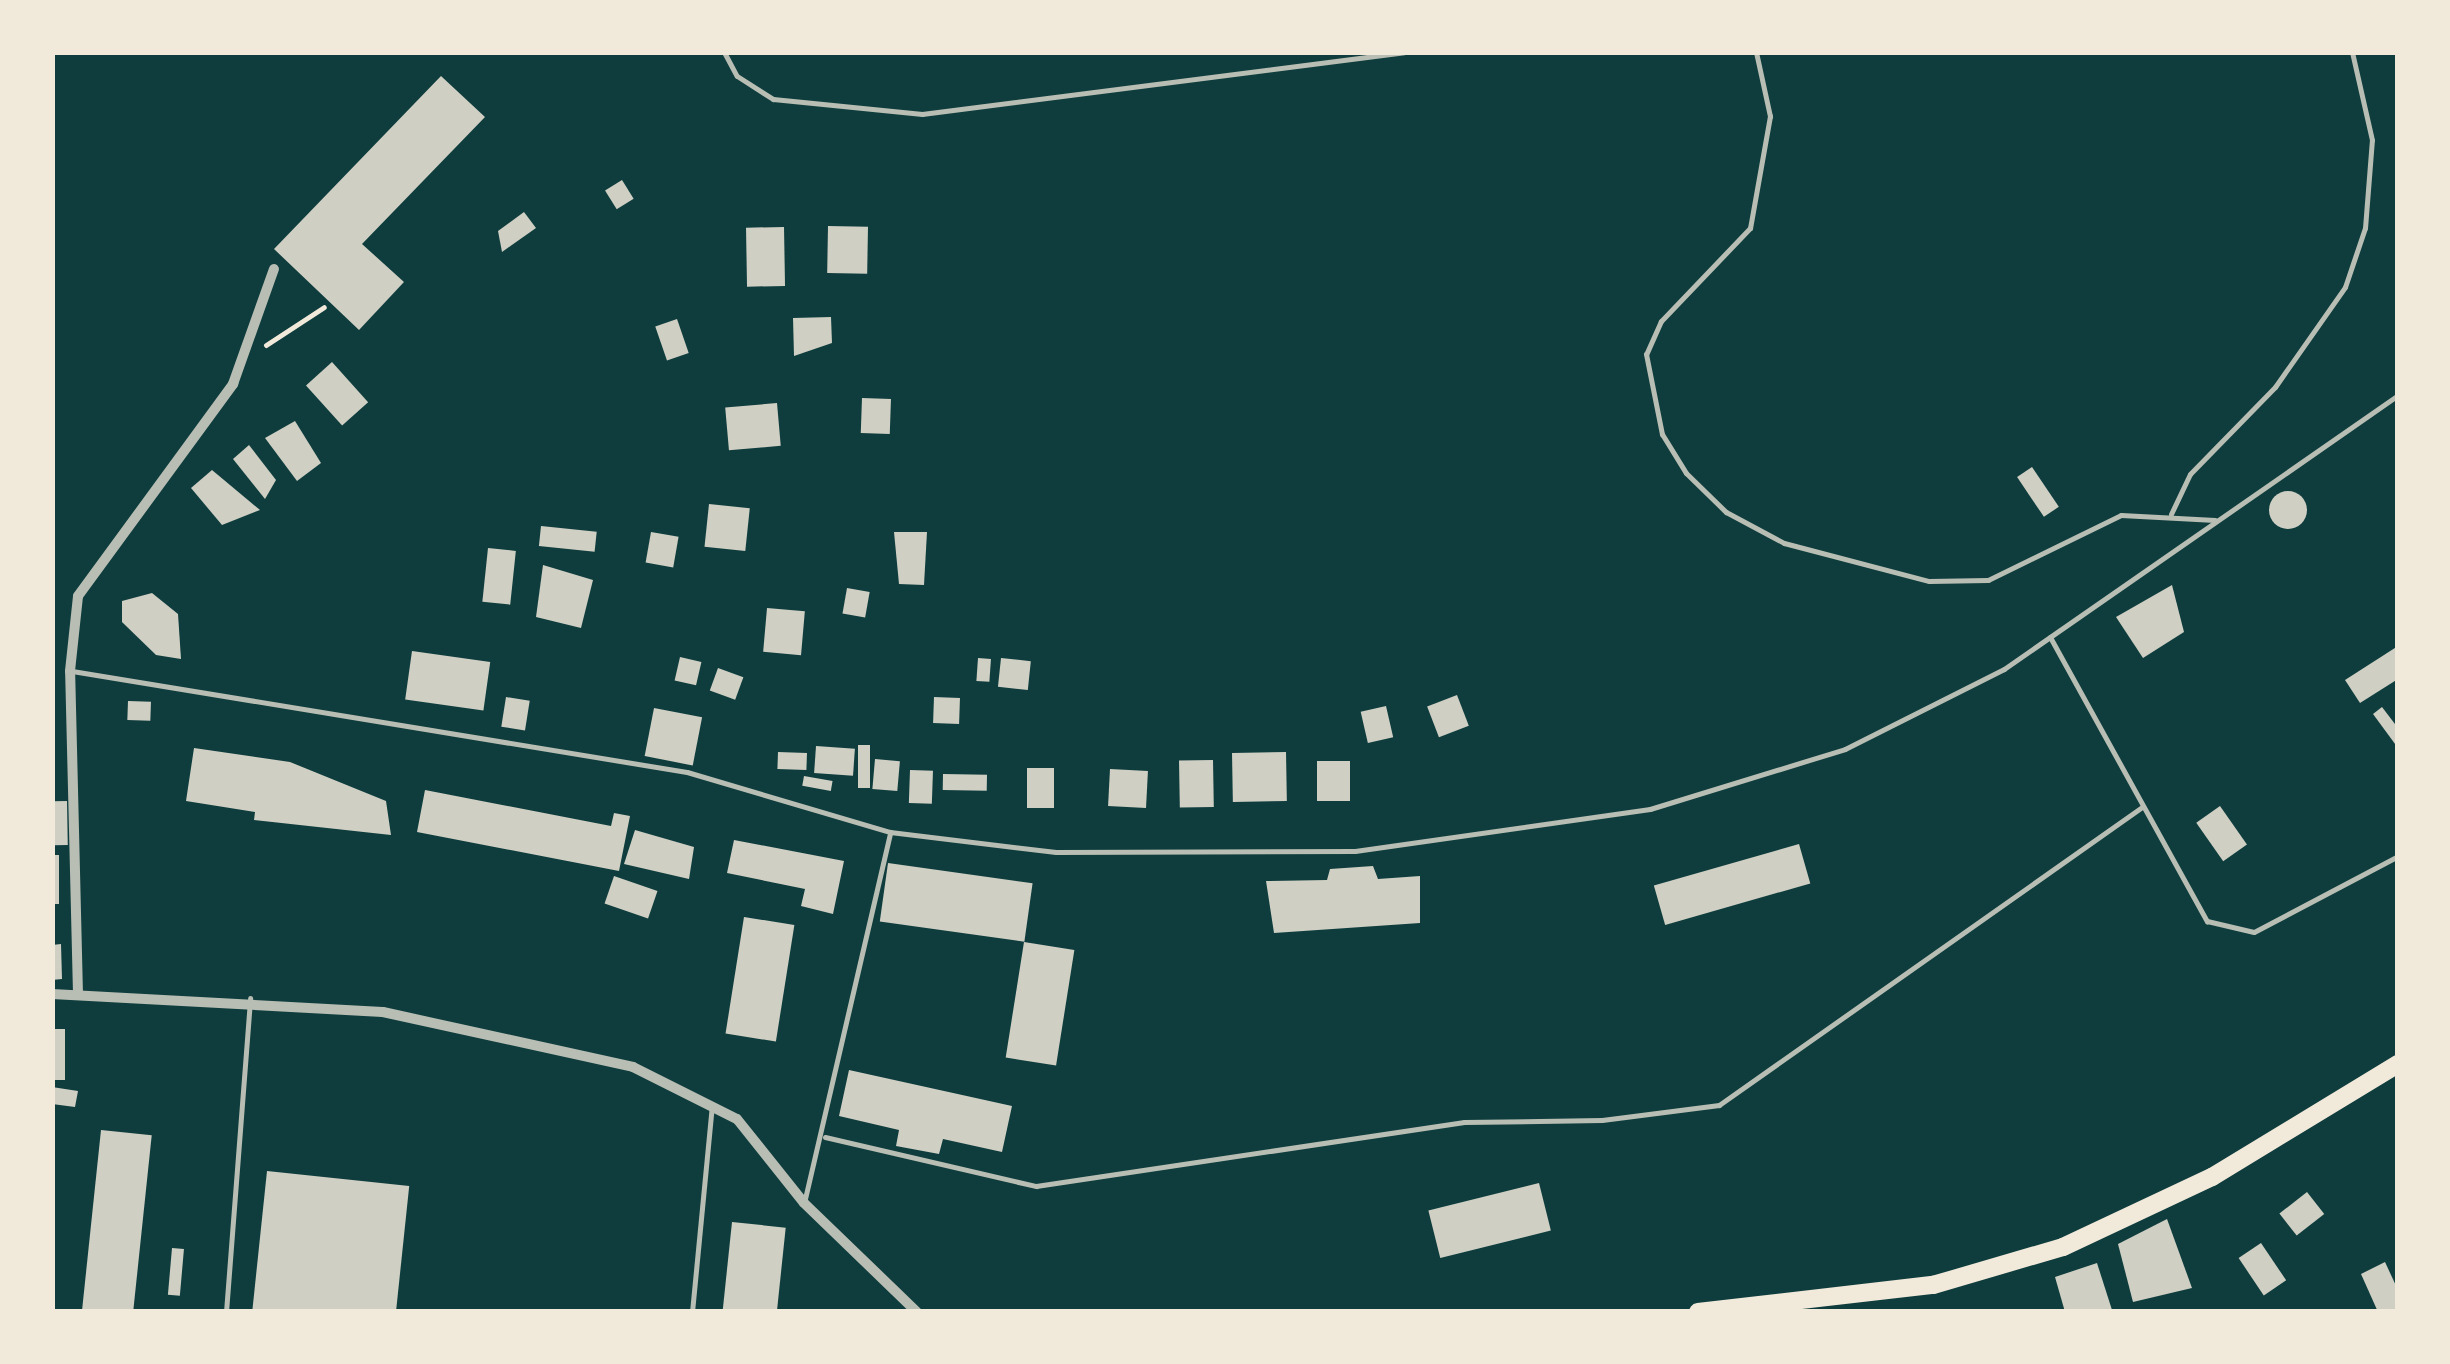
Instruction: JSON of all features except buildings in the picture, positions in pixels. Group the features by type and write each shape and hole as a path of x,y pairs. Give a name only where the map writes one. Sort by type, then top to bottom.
{"main road":[{"path":"1698,1312 1934,1285 2064,1247 2212,1176 2398,1064"}],"street":[{"path":"78,994 70,670 78,596 94,563 247,358 274,269"},
{"path":"52,994 250,998 553,1042 712,1104 757,1140 804,1203 918,1312"}],"lane":[{"path":"724,52 738,76 773,99 922,114 1404,52"},
{"path":"1756,52 1770,116 1750,228 1661,321 1646,354 1662,434 1686,473 1726,512 1784,544 1929,581 1988,580 2093,525 2171,514 2218,520"},
{"path":"2171,514 2190,474 2275,387 2345,286 2365,228 2372,140 2352,52"},
{"path":"70,670 687,772 890,832 1212,858 1553,826 1709,796 1845,748 1951,699 2050,637 2398,395"},
{"path":"2050,637 2195,905 2235,933 2276,923 2398,856"},
{"path":"826,1137 1036,1186 1464,1122 1602,1120 1719,1106 2142,807"},
{"path":"804,1203 826,1137 890,832"},
{"path":"226,1312 250,998"},
{"path":"692,1312 712,1104"}],"path":[{"path":"247,358 324,307"}]}
